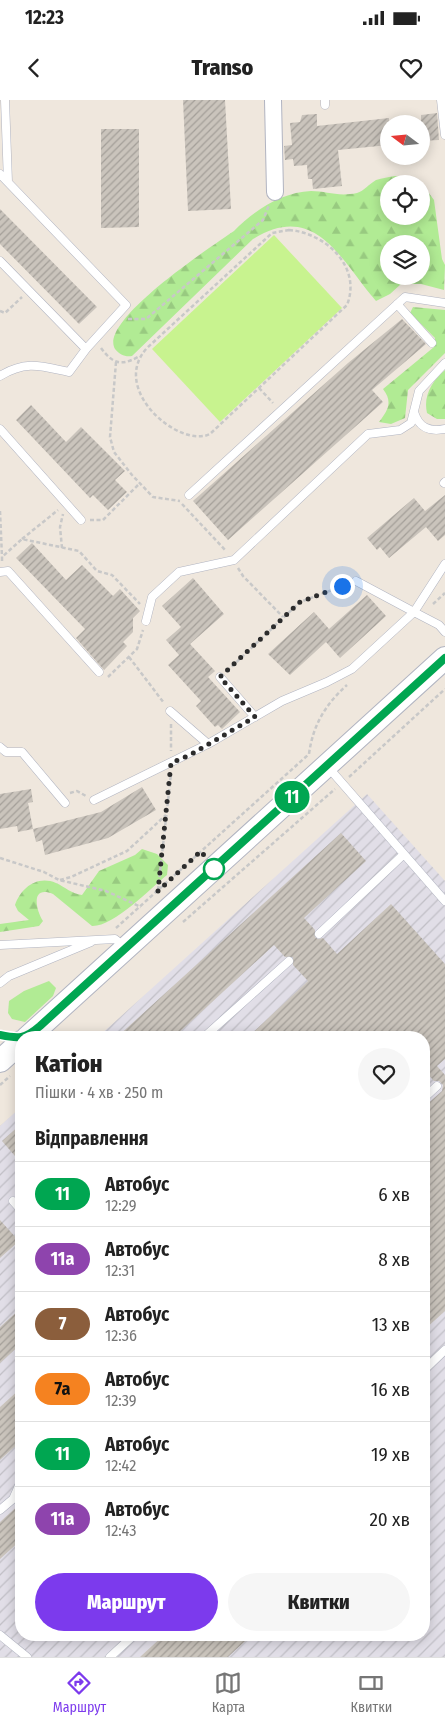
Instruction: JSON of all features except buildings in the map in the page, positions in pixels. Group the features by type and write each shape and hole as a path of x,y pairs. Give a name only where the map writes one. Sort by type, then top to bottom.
{"main road":[{"path":"34,1031 445,658"},
{"path":"0,1061 6,1036"}],"street":[{"path":"273,100 275,192"}],"lane":[{"path":"5,100 8,182"},
{"path":"441,100 445,135"},
{"path":"0,174 126,305 86,349 69,372 32,364 13,368 0,376"},
{"path":"0,261 86,349"},
{"path":"189,495 405,297 445,303"},
{"path":"397,304 432,343"},
{"path":"146,621 152,597 179,572 194,567 234,560 368,434 400,430 411,423 419,392 445,363"},
{"path":"414,412 418,423 427,430 445,429"},
{"path":"0,428 81,520"},
{"path":"94,800 208,744 282,701 352,669 417,614 445,564"},
{"path":"1,571 8,571 99,672"},
{"path":"356,581 439,625 445,632"},
{"path":"220,677 255,717"},
{"path":"170,711 208,744"},
{"path":"0,747 6,752 22,752 64,803"},
{"path":"327,766 445,902"},
{"path":"320,934 404,854"},
{"path":"0,944 115,939 127,948"},
{"path":"0,983 9,976 95,940"},
{"path":"211,1031 289,961"},
{"path":"430,1093 438,1086"},
{"path":"430,1364 445,1350"},
{"path":"0,1510 13,1499 15,1494"},
{"path":"0,1636 27,1657"},
{"path":"110,1657 127,1641"}],"path":[{"path":"113,319 146,318 263,220 275,192"},
{"path":"94,340 105,354 116,362 125,364 140,357 272,233 289,230 302,231 322,241 342,262 352,283 347,305 210,434 200,436 180,433 156,414 138,391 135,372 140,357"},
{"path":"0,311 5,313 14,305"},
{"path":"116,362 110,437 114,452 153,497 179,501 217,542"},
{"path":"259,388 280,411"},
{"path":"81,520 103,520 140,483"},
{"path":"179,501 189,495"},
{"path":"2,557 67,503"},
{"path":"62,548 60,527 67,503"},
{"path":"0,511 1,571"},
{"path":"22,539 79,551 97,571 112,575 148,612"},
{"path":"234,560 243,576 283,617"},
{"path":"220,677 300,602 356,581"},
{"path":"417,614 445,593"},
{"path":"99,672 108,677 136,649 146,621"},
{"path":"128,657 170,711 171,763 158,891"},
{"path":"112,930 141,907 309,754 312,733 319,718 332,698 353,679"},
{"path":"178,927 342,783 445,689"},
{"path":"59,880 71,877 127,851 167,814"},
{"path":"0,858 44,872 59,880 106,891 141,907"}],"shaded area":[{"path":"367,794 445,881 445,1657 0,1657 0,1126 15,1112 15,1641 430,1641 430,1031 105,1031"}],"green space":[{"path":"380,179 380,225 430,225 430,195 434,200 442,259 445,265 444,290 425,285 430,285 430,235 380,235 380,285 400,285 390,294 376,301 325,240 310,231 294,227 275,229 253,239 132,356 123,355 115,349 114,337 123,321 139,303 259,210 279,199 300,192 357,193"},
{"path":"274,235 342,308 220,422 152,349"},
{"path":"413,307 445,310 445,353 408,390 405,418 391,424 379,422 385,414 389,402 383,389 434,347 435,338 410,313"},
{"path":"445,370 445,419 437,419 427,413 426,401 436,379"},
{"path":"142,849 157,854 168,865 167,875 131,906 110,920 101,925 92,926 53,894 46,892 41,893 37,900 38,911 43,921 39,926 0,932 0,924 29,920 18,911 15,905 21,893 36,882 49,881 82,895 99,871 135,855"},
{"path":"49,981 56,988 53,996 25,1022 12,1019 8,1013 9,1001 24,991"}],"bus line":[{"name":"11","path":"34,1031 445,658"},
{"name":"11","path":"0,1035 15,1038"}],"route":[{"path":"214,869 201,851 158,891 171,784 171,763 190,755 255,717 220,677 300,602 342,586"}]}
